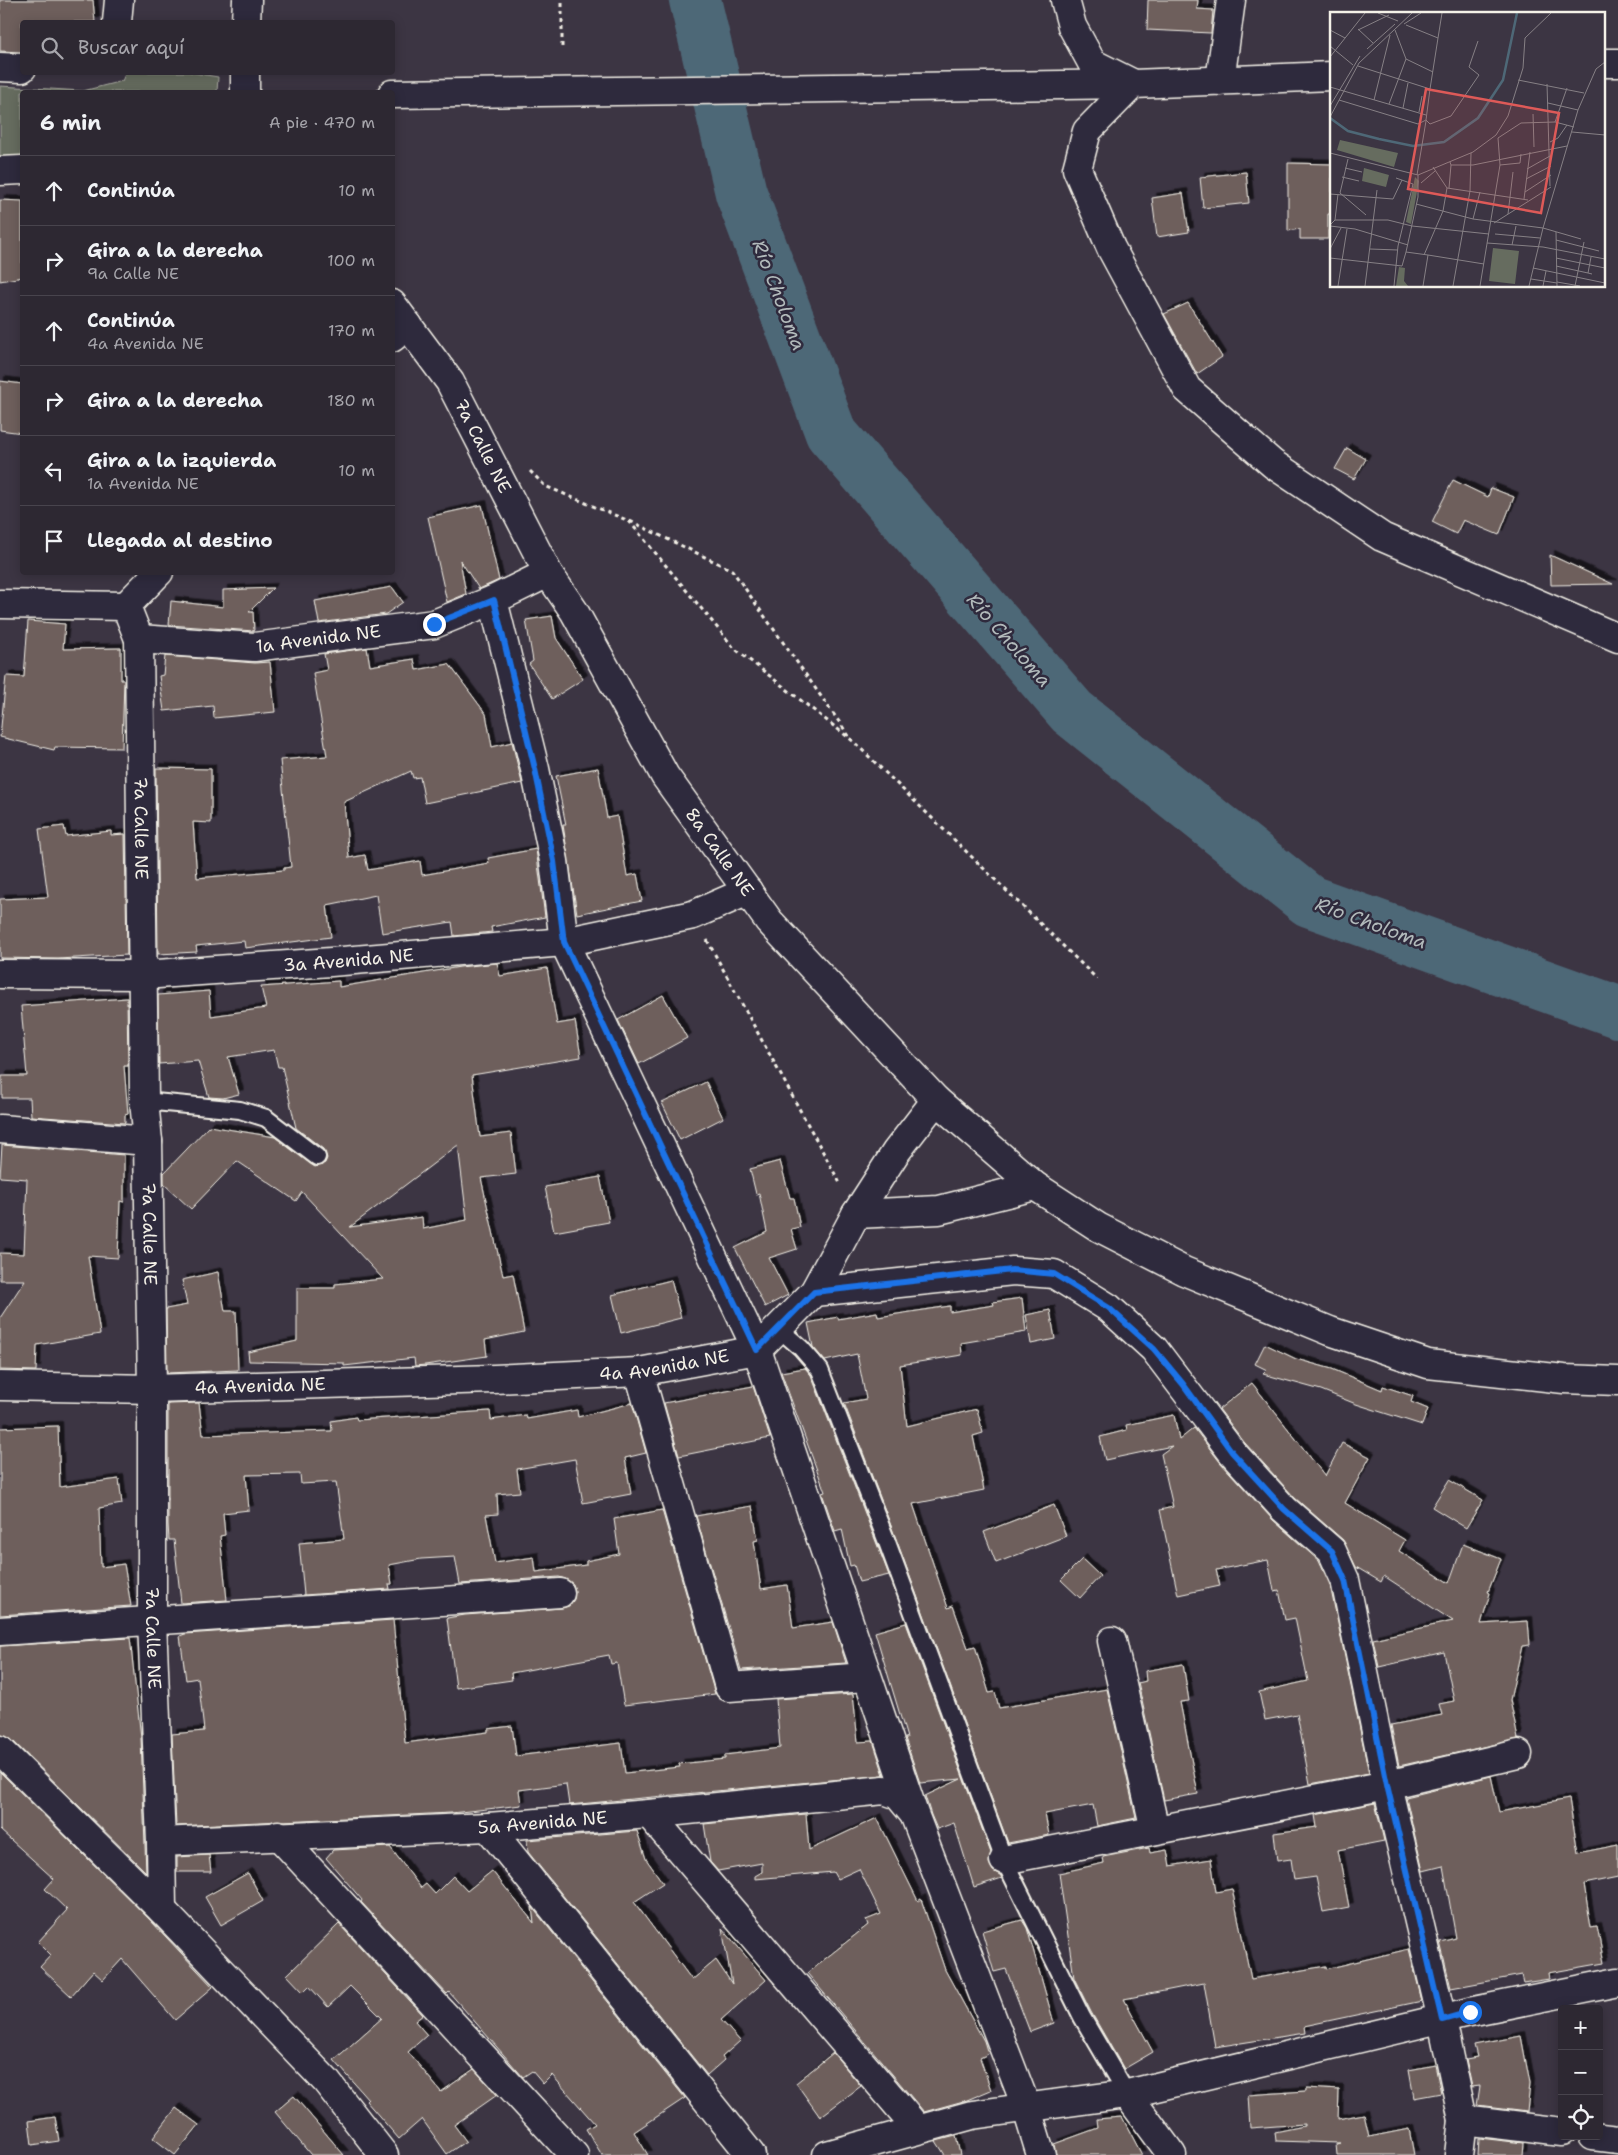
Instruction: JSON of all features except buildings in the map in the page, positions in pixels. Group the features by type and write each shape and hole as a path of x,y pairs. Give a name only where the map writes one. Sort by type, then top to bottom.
{"street":[{"path":"117,20 119,0"},
{"path":"246,20 247,0"},
{"path":"1065,0 1072,26 1092,63 1133,84"},
{"path":"1220,81 1231,0"},
{"path":"0,67 20,68"},
{"path":"245,75 245,90"},
{"path":"395,94 1045,86 1330,76"},
{"path":"1133,84 1087,132 1077,169 1111,248 1187,389 1273,464 1382,537 1618,638"},
{"path":"0,170 20,170"},
{"name":"7a Calle NE","path":"398,322 450,382 548,573"},
{"name":"1a Avenida NE","path":"139,639 254,647 434,624 494,600 548,573"},
{"name":"8a Calle NE","path":"548,573 574,611 665,776 769,921 936,1100 1034,1186 1098,1227 1184,1271 1330,1331 1428,1364 1564,1379 1618,1381"},
{"path":"0,604 126,606 156,575"},
{"path":"494,600 535,769 554,861 564,942 757,1350 866,1677 914,1814 1026,2106 1041,2155"},
{"name":"7a Calle NE","path":"126,606 139,639 144,1101 148,1141 152,1389 152,1621 162,1910"},
{"name":"3a Avenida NE","path":"0,974 143,975 331,962 564,942 693,915 748,891"},
{"path":"757,1350 814,1292 856,1214 896,1152 936,1100"},
{"path":"0,1128 148,1141"},
{"path":"856,1214 940,1210 1034,1186"},
{"path":"814,1292 1012,1270 1054,1274 1109,1308 1154,1349 1183,1384 1232,1452 1284,1509 1332,1551 1345,1580 1387,1785 1442,2020 1463,2120 1459,2155"},
{"name":"4a Avenida NE","path":"0,1386 152,1389 485,1379 639,1372 757,1350"},
{"path":"639,1372 729,1687 866,1677"},
{"path":"0,1631 560,1593"},
{"path":"1112,1641 1155,1830"},
{"path":"0,1750 162,1910 326,2081 384,2155"},
{"path":"1004,1860 1387,1785 1518,1754"},
{"name":"5a Avenida NE","path":"161,1842 278,1835 488,1827 649,1814 884,1790 898,1796 914,1814"},
{"path":"649,1814 918,2129"},
{"path":"488,1827 751,2155"},
{"path":"278,1835 574,2155"},
{"path":"827,2155 972,2115 1026,2106 1127,2094 1470,2012 1618,1982"},
{"path":"1127,2094 1172,2155"},
{"path":"1463,2120 1558,2132"},
{"path":"1603,2137 1618,2139"}],"lane":[{"path":"144,1101 240,1110 266,1118 317,1157"},
{"path":"778,1328 801,1348 820,1370 887,1542 1004,1860 1082,2017 1127,2094"}],"path":[{"path":"562,0 562,47"},
{"path":"526,467 545,486 630,521 732,570 853,741"},
{"path":"630,521 734,648 853,741 1097,979"},
{"path":"693,915 856,1214"}],"green space":[{"path":"125,75 206,75 218,77 217,90 87,90 122,81"},
{"path":"0,86 66,90 20,90 20,158 0,159"}],"waterway":[{"name":"Río Choloma","path":"695,0 741,193 831,433 1072,712 1309,901 1618,1012"}],"route":[{"path":"434,624 494,600 535,769 554,861 564,942 757,1350 791,1313 814,1292 1012,1270 1054,1274 1109,1308 1154,1349 1183,1384 1232,1452 1284,1509 1332,1551 1345,1580 1387,1785 1442,2020 1470,2012"}]}
